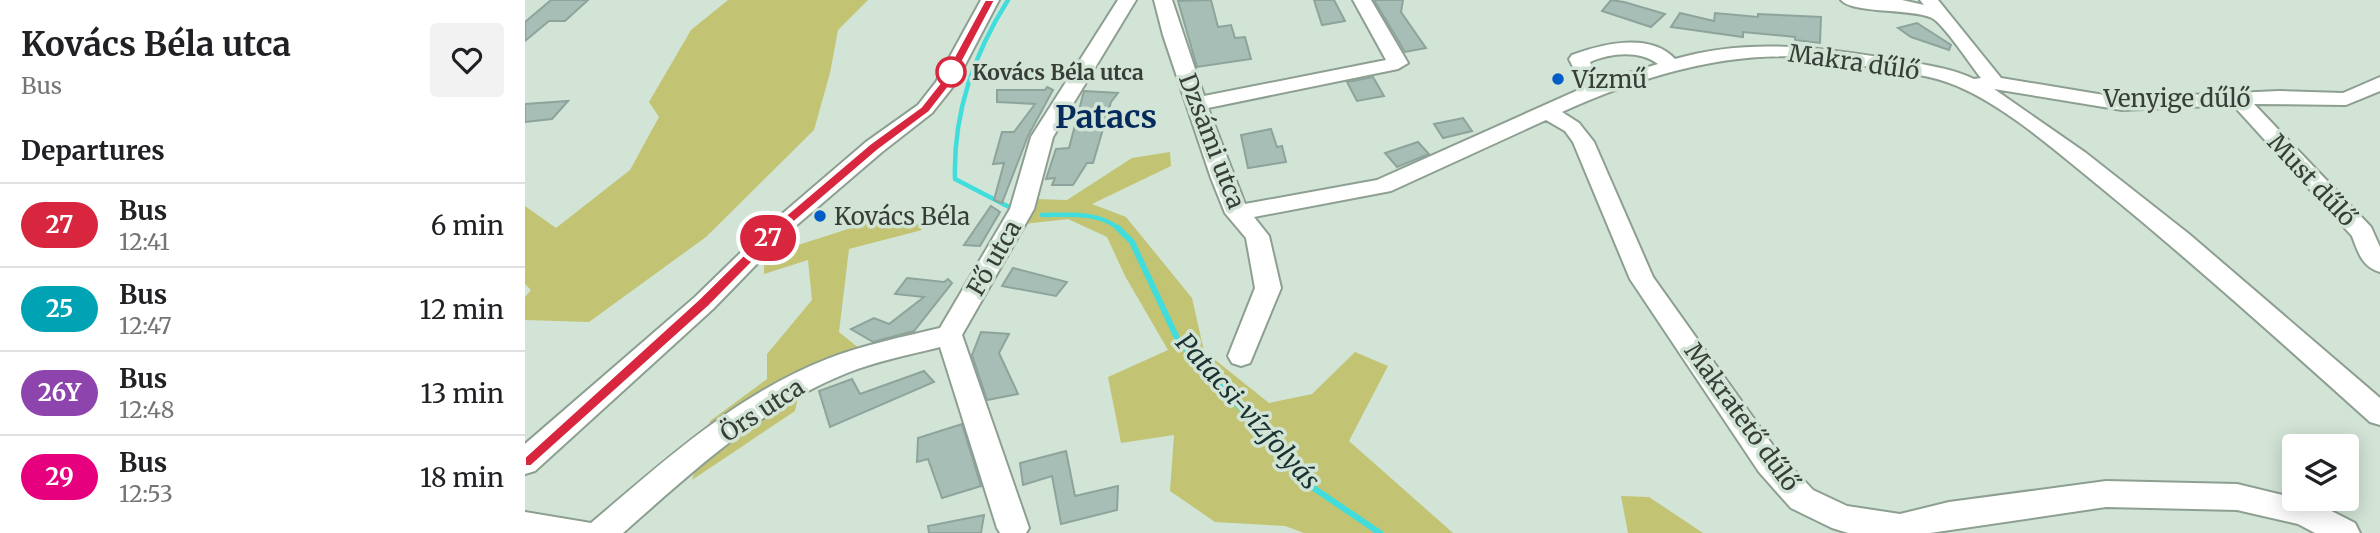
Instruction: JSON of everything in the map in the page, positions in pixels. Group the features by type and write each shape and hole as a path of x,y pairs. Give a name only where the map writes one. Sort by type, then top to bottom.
{"street":[{"path":"525,461 704,303 776,231 874,147 925,109 945,85 990,0"},
{"name":"Fő utca","path":"949,335 1022,209 1042,137 1127,0"},
{"name":"Dzsámi utca","path":"1163,0 1196,104 1237,213 1257,236 1268,288 1241,356"},
{"path":"1196,104 1398,63 1362,0"},
{"path":"1850,0 1933,7 1995,83"},
{"path":"1582,67 1579,59 1591,54 1648,50 1667,61 1671,67"},
{"name":"Makra dűlő","path":"1237,213 1383,186 1549,113 1592,91 1706,56 1776,51 1817,52 1945,76 1992,96 2048,136 2181,240 2380,414"},
{"path":"1945,76 1962,67 1973,56"},
{"name":"Venyige dűlő","path":"1971,85 1995,83 2122,104 2238,99 2346,99 2380,83"},
{"name":"Must dűlő","path":"2238,99 2363,233 2371,255 2380,264"},
{"name":"Makratető dűlő","path":"1549,113 1572,127 1583,142 1642,279 1769,463 1802,499 1843,519 1900,527 1949,515 2106,494 2237,497 2305,512 2344,533"},
{"path":"949,335 1016,531"},
{"name":"Örs utca","path":"601,533 672,472 756,409 810,379 871,355 949,335"},
{"path":"525,525 581,533"}],"green space":[{"path":"728,0 868,0 838,30 830,73 814,130 706,237 589,322 525,320 525,297 531,290 525,284 525,206 556,228 630,170 659,117 649,102 691,30"},
{"path":"1170,152 1171,166 1092,204 1126,217 1192,298 1204,351 1269,403 1312,394 1355,352 1388,366 1349,441 1453,533 1304,533 1285,526 1215,522 1170,491 1174,435 1121,443 1108,377 1168,350 1125,276 1107,237 1068,219 1024,224 1036,199 1067,200 1132,158"},
{"path":"907,210 922,230 849,249 839,332 865,353 888,346 892,360 828,376 799,393 795,411 692,480 710,421 767,379 767,354 812,300 808,260 764,274 764,256"},
{"path":"1621,496 1649,497 1703,533 1628,533"}],"building":[{"path":"551,0 588,0 565,21 549,21 525,41 525,22"},
{"path":"1211,0 1218,27 1231,25 1235,38 1245,37 1251,59 1197,67 1178,1"},
{"path":"1314,0 1334,0 1345,21 1322,25"},
{"path":"1374,0 1403,0 1401,12 1426,48 1405,52"},
{"path":"1611,0 1665,14 1651,27 1602,11"},
{"path":"1680,13 1714,21 1715,13 1758,17 1758,14 1821,17 1820,43 1795,40 1795,37 1743,32 1743,37 1671,27"},
{"path":"1917,23 1951,45 1949,50 1911,37 1898,28"},
{"path":"1373,77 1384,96 1357,101 1347,82"},
{"path":"1047,87 1053,90 1028,136 1002,203 994,200 1004,163 993,164 1002,132 1014,132 1035,104 997,102 997,90 1045,90"},
{"path":"1084,91 1118,93 1111,102 1093,163 1087,163 1073,185 1052,185 1055,178 1046,179 1056,149 1069,148"},
{"path":"568,101 552,119 525,122 525,104"},
{"path":"1463,118 1472,131 1443,138 1434,124"},
{"path":"1271,129 1277,147 1282,146 1286,162 1248,168 1241,135"},
{"path":"1418,142 1429,154 1397,167 1385,153"},
{"path":"991,206 1000,212 980,246 964,245"},
{"path":"1013,268 1067,282 1056,296 1002,286"},
{"path":"907,278 944,282 948,279 952,283 914,331 873,342 851,329 874,318 889,324 924,297 895,294"},
{"path":"981,332 1009,334 999,353 1018,394 987,400 972,355"},
{"path":"924,371 934,382 830,427 819,391 852,379 860,394"},
{"path":"962,424 981,486 942,498 928,459 917,462 918,438"},
{"path":"1066,451 1075,496 1118,486 1117,510 1061,524 1052,476 1023,485 1020,463"},
{"path":"984,515 981,533 929,533 928,526"}],"waterway":[{"name":"Patacsi-vízfolyás","path":"1008,0 975,63 968,85 958,131 955,179 1009,207"},
{"name":"Patacsi-vízfolyás","path":"1042,215 1093,217 1120,230"},
{"name":"Patacsi-vízfolyás","path":"1120,230 1132,242 1178,340 1315,489 1380,533"}],"bus line":[{"name":"27","path":"525,461 704,303 776,231 874,147 925,109 945,85 990,0"}],"place":[{"name":"Kovács Béla utca","path":"951,72"},
{"name":"Vízmű","path":"1558,79"},
{"name":"Kovács Béla","path":"820,216"}],"district":[{"name":"Patacs","path":"1106,117"}]}
